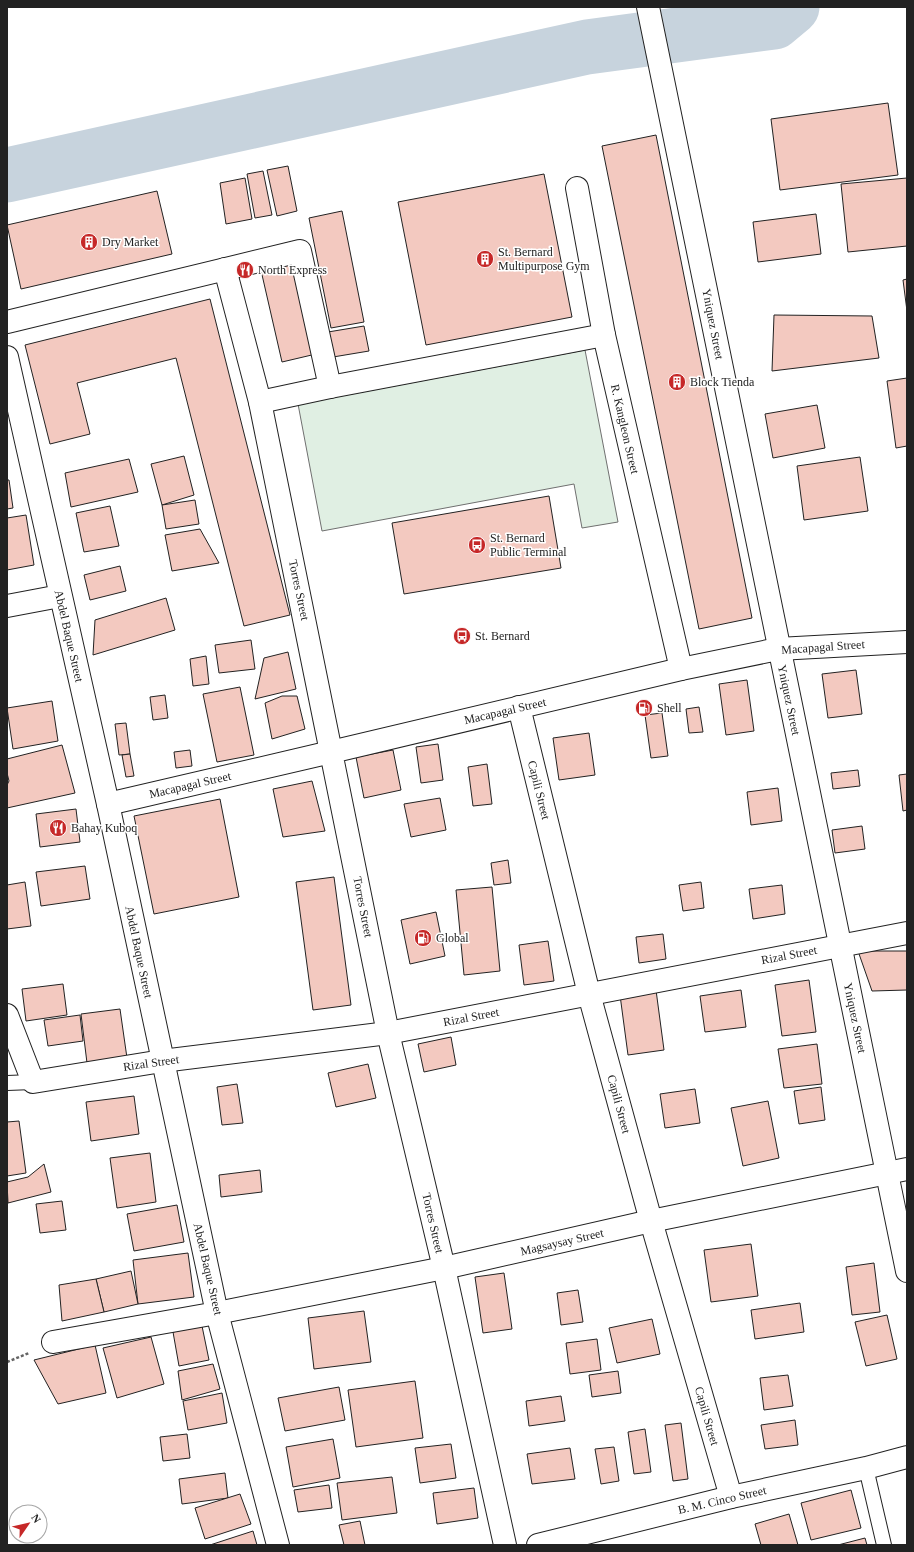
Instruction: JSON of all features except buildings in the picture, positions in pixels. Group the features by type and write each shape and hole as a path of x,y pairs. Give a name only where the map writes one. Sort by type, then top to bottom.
{"street":[{"name":"Yniquez Street","path":"648,7 778,649 840,945 897,1171 907,1271"},
{"name":"R. Kangleon Street","path":"577,188 604,335 681,669"},
{"path":"7,322 300,251 330,387"},
{"name":"Torres Street","path":"225,269 260,402 388,1033 444,1268 504,1545"},
{"path":"260,402 330,387 604,335"},
{"name":"Abdel Baque Street","path":"7,358 108,804 217,1313 278,1545"},
{"path":"7,606 60,596"},
{"name":"Macapagal Street","path":"108,804 681,669 778,649 907,642"},
{"name":"Capili Street","path":"519,708 589,994 651,1221 731,1497"},
{"name":"Rizal Street","path":"33,1082 162,1061 388,1033 907,933"},
{"path":"7,1015 33,1082"},
{"name":"Magsaysay Street","path":"53,1342 217,1313 444,1268 651,1221 897,1171"},
{"name":"B. M. Cinco Street","path":"538,1545 731,1497 866,1468 907,1457"}],"lane":[{"path":"7,1083 33,1082"},
{"path":"866,1468 884,1545"}],"green space":[{"path":"585,350 618,522 582,528 574,484 322,531 298,404"}],"waterway":[{"path":"7,175 587,47 774,22 792,7"}],"place":[{"name":"Dry Market","path":"89,242"},
{"name":"St. Bernard Multipurpose Gym","path":"485,259"},
{"name":"North Express","path":"245,270"},
{"name":"Block Tienda","path":"677,382"},
{"name":"St. Bernard Public Terminal","path":"477,545"},
{"name":"St. Bernard","path":"462,636"},
{"name":"Shell","path":"644,708"},
{"name":"Bahay Kuboq","path":"58,828"},
{"name":"Global","path":"423,938"}]}
